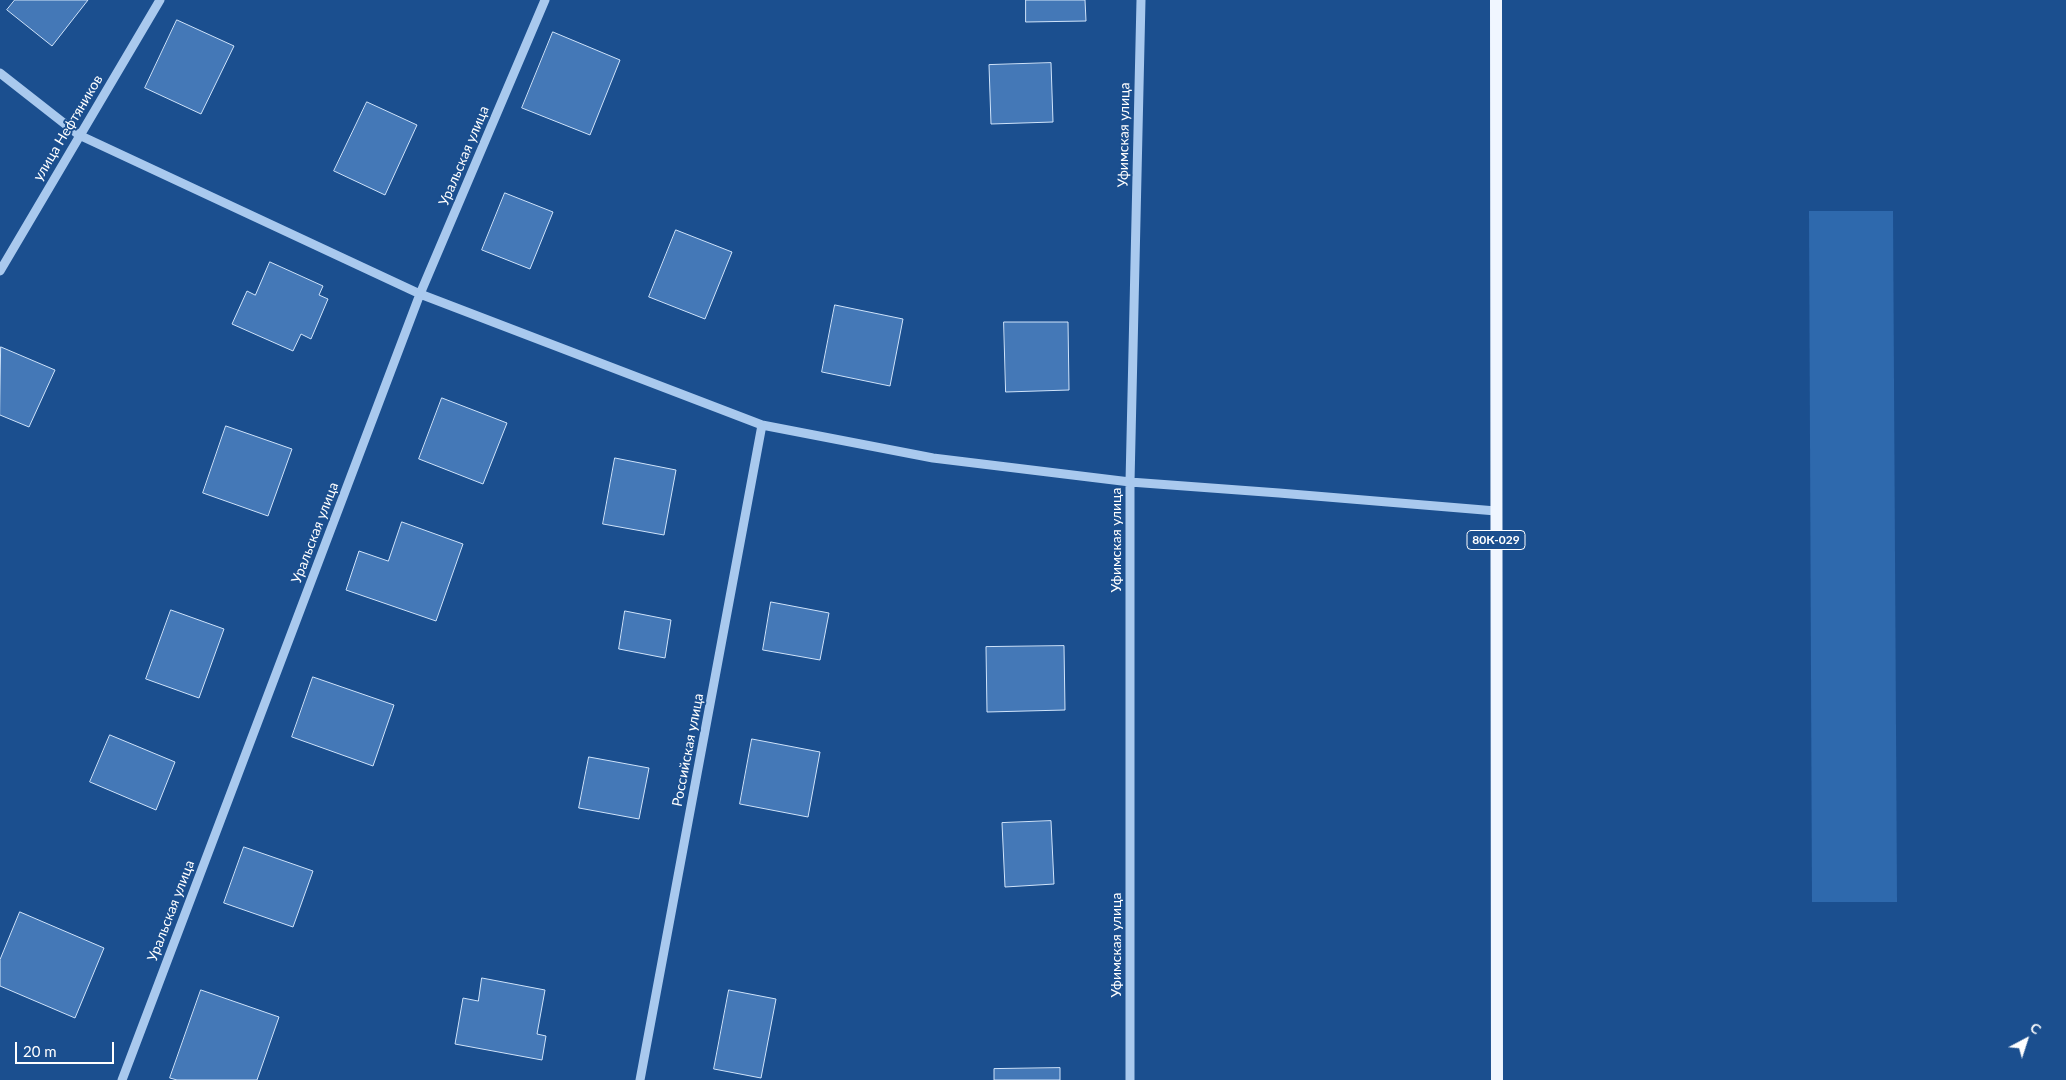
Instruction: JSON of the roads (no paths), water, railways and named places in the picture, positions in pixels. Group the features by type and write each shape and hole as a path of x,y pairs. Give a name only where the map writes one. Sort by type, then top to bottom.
{"main road":[{"name":"80К-029","path":"1496,0 1496,1080"}],"street":[{"name":"улица Нефтяников","path":"0,271 79,134 160,0"},
{"name":"Уральская улица","path":"122,1080 420,294 546,0"},
{"name":"Уфимская улица","path":"1130,1080 1130,482 1141,0"},
{"path":"0,73 79,134 420,294 762,425 933,458 1130,482 1496,512"},
{"name":"Российская улица","path":"640,1080 762,425"}]}
